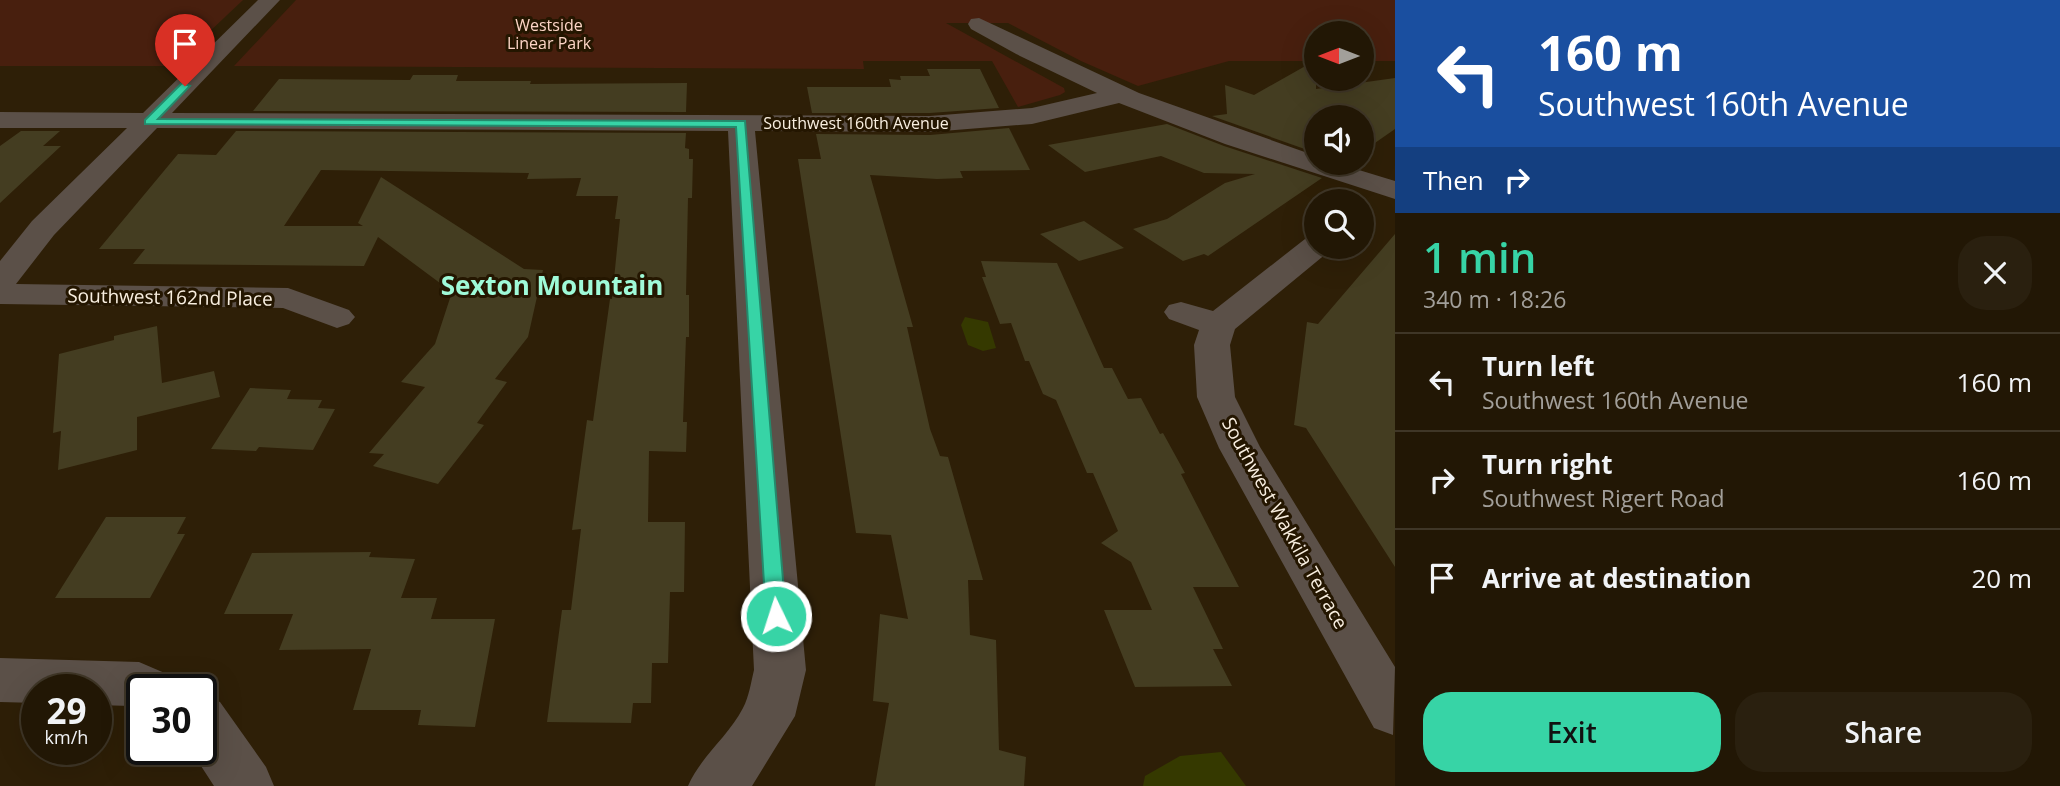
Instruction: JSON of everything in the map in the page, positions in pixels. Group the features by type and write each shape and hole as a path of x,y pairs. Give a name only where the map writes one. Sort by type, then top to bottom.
{"street":[{"path":"0,283 43,228 270,0"},
{"path":"979,24 1021,48 1122,95 1241,141 1393,186"},
{"name":"Southwest 160th Avenue","path":"0,120 930,124 1031,116 1122,95"},
{"path":"716,786 741,758 768,716 780,670 741,124"},
{"path":"1374,200 1393,186"},
{"name":"Southwest Wakkila Terrace","path":"1304,253 1199,318 1212,345 1216,397 1240,448 1393,711"},
{"name":"Southwest 162nd Place","path":"0,294 288,298 337,317"},
{"path":"0,680 126,684"},
{"path":"217,743 246,786"}],"green space":[{"path":"0,0 243,0 173,66 0,66"},
{"name":"Westside Linear Park","path":"296,0 1395,0 1395,61 1374,61 1374,21 1304,21 1304,61 1229,61 1138,86 1081,61 1008,23 946,23 1064,88 1065,92 1060,95 1018,107 992,61 863,61 864,69 234,66"}],"shaded area":[{"path":"965,317 988,322 996,348 983,351 968,345 961,325"},
{"path":"1221,752 1246,786 1143,786 1145,776 1180,756"}],"building":[{"path":"1304,67 1304,91 1374,91 1374,81 1395,78 1395,129 1374,144 1374,105 1304,105 1304,149 1212,116 1227,114 1225,85 1254,95"},
{"path":"927,69 980,69 999,108 930,113 812,113 807,87 891,87 889,79 901,80 900,76 930,76"},
{"path":"413,75 458,75 456,81 531,81 530,84 687,83 686,112 253,111 279,79 410,80"},
{"path":"1167,124 1304,172 1304,175 1322,178 1208,256 1204,254 1183,261 1133,229 1167,219 1225,183 1255,174 1204,173 1161,156 1085,172 1048,145"},
{"path":"1009,128 1030,170 960,171 963,178 937,179 870,175 913,327 907,327 930,429 940,456 948,457 983,580 968,580 970,635 996,640 999,750 1026,757 1024,786 875,786 889,703 873,701 880,614 908,619 891,535 856,533 798,159 821,159 816,134 930,135"},
{"path":"21,131 60,131 43,146 61,146 0,203 0,146"},
{"path":"236,131 686,133 685,148 689,149 689,159 693,159 692,198 688,198 686,295 689,295 689,337 686,337 683,422 687,422 686,452 649,451 648,522 685,522 684,592 670,592 668,663 652,663 651,703 633,703 631,723 547,722 562,610 571,610 581,529 572,530 587,420 593,421 612,299 620,219 615,219 618,196 576,196 581,178 527,179 529,173 321,170 284,226 363,226 358,223 381,177 524,269 543,270 528,337 495,379 507,382 477,423 484,425 438,484 373,466 384,454 369,453 425,387 401,382 435,344 452,292 378,237 364,266 133,264 145,249 99,249 178,154 216,155"},
{"path":"1084,221 1124,248 1079,261 1040,234"},
{"path":"1395,234 1395,567 1306,428 1294,425 1307,322 1318,324"},
{"path":"981,261 1057,263 1104,368 1112,368 1128,399 1141,398 1160,434 1163,433 1239,587 1193,587 1223,649 1213,649 1232,686 1135,687 1104,610 1152,610 1131,562 1101,543 1118,531 1093,473 1087,473 1056,400 1043,394 1029,361 1025,361 1011,323 1000,324 982,277 986,277"},
{"path":"157,326 162,383 214,371 220,397 137,417 137,450 58,470 61,431 53,433 59,354 114,340 114,336"},
{"path":"250,388 291,390 287,399 322,400 318,408 335,409 313,450 259,447 256,451 211,449"},
{"path":"106,517 186,517 177,534 185,534 150,598 55,598"},
{"path":"371,552 369,557 415,559 401,598 437,598 431,619 495,619 475,727 418,725 421,710 353,710 371,649 279,650 293,614 224,614 252,553"}],"district":[{"name":"Sexton Mountain","path":"552,286"}],"route":[{"path":"185,86 149,122 741,124 776,616"}]}
